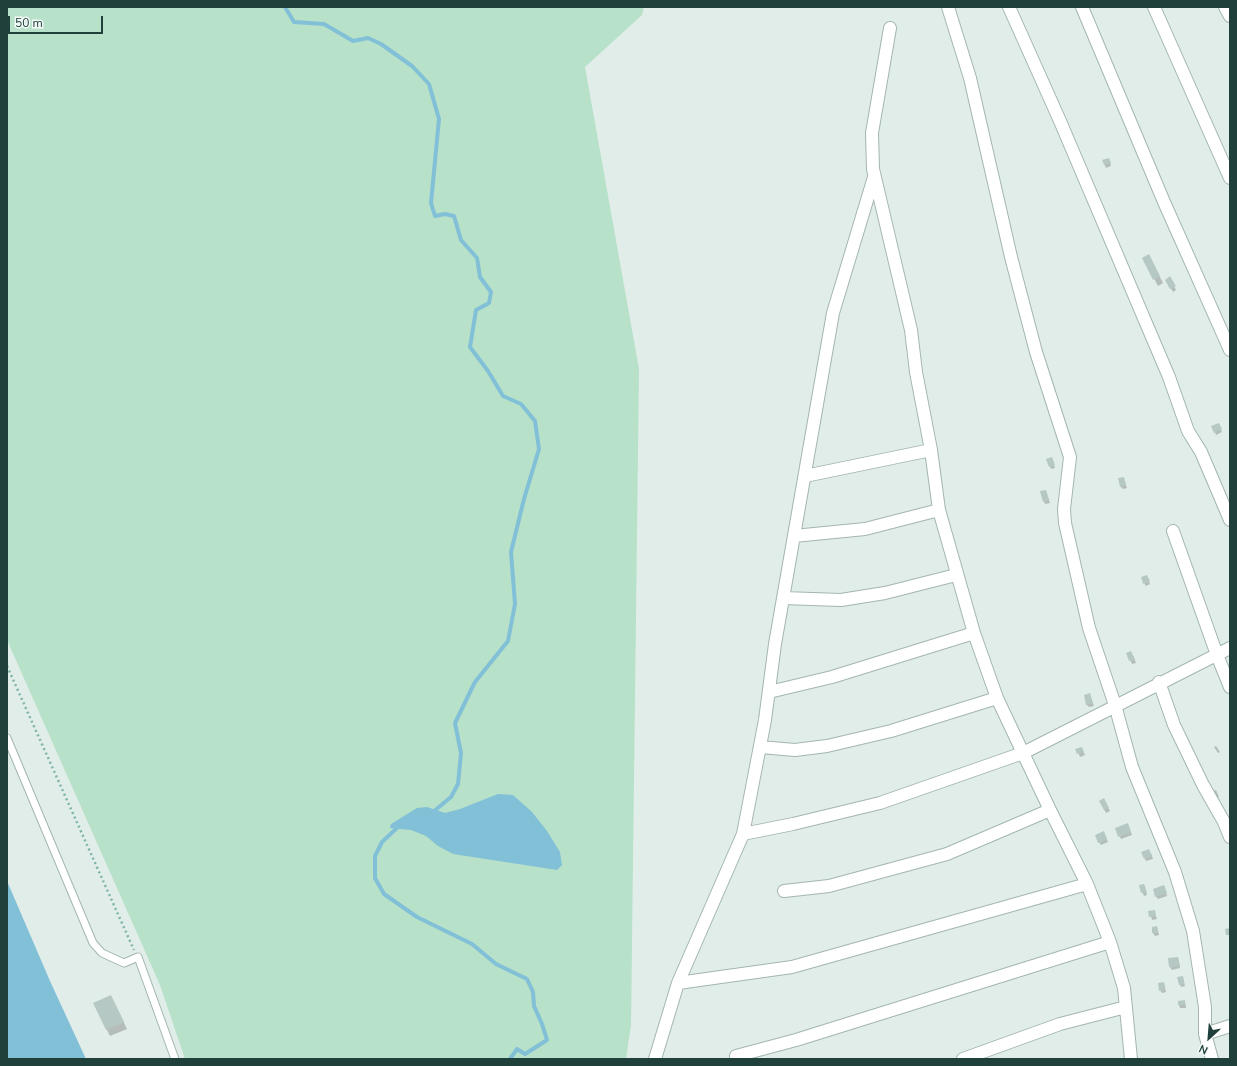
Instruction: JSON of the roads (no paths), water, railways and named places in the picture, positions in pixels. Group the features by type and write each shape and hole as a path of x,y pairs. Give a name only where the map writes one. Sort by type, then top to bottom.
{"street":[{"path":"948,7 970,78 1011,257 1036,352 1070,457 1064,509 1065,523 1089,628 1115,705 1132,768 1175,872 1193,931 1204,1000 1205,1034 1212,1059"},
{"path":"1009,7 1060,121 1169,377 1188,431 1201,452 1230,520"},
{"path":"1082,7 1164,202 1230,350"},
{"path":"1154,7 1230,178"},
{"path":"1225,7 1230,16"},
{"path":"890,28 872,133 874,176 911,330 916,372 931,450 939,510 956,575 974,633 997,698 1087,884 1110,942 1124,988 1131,1059"},
{"path":"654,1059 678,983 743,834 760,748 783,598 833,313 874,176"},
{"path":"805,476 931,450"},
{"path":"794,536 864,529 939,510"},
{"path":"1173,531 1216,655 1230,687"},
{"path":"783,598 841,600 885,593 956,575"},
{"path":"769,692 832,677 974,633"},
{"path":"743,834 793,824 880,803 1023,753 1159,682 1230,648"},
{"path":"1159,682 1174,725 1203,785 1224,822 1230,837"},
{"path":"760,748 795,750 826,746 891,731 997,698"},
{"path":"784,891 829,886 947,854 1050,810"},
{"path":"678,983 792,966 1087,884"},
{"path":"736,1056 796,1040 1110,942"},
{"path":"963,1059 1060,1024 1126,1007"},
{"path":"1205,1034 1230,1026"}],"lane":[{"path":"7,738 94,943 102,953 124,963 138,957 175,1059"}],"water":[{"path":"498,794 513,795 532,812 547,831 560,852 562,865 557,870 453,854 438,846 426,836 411,830 390,828 391,824 417,808 427,807 445,813 460,809"},
{"path":"7,881 50,981 86,1059 7,1059"}],"waterway":[{"path":"285,7 294,22 324,24 353,41 368,38 381,44 412,66 429,84 439,119 431,203 435,216 445,214 454,216 461,240 477,258 480,277 491,292 489,303 476,310 470,347 488,371 503,396 521,404 535,421 539,449 524,499 511,552 515,604 508,641 475,682 455,723 461,753 458,784 451,797 433,812"},
{"path":"397,828 382,842 375,856 375,878 384,894 417,917 472,944 496,964 527,979 533,992 534,1006 547,1040 525,1054 517,1049 510,1059"}]}
